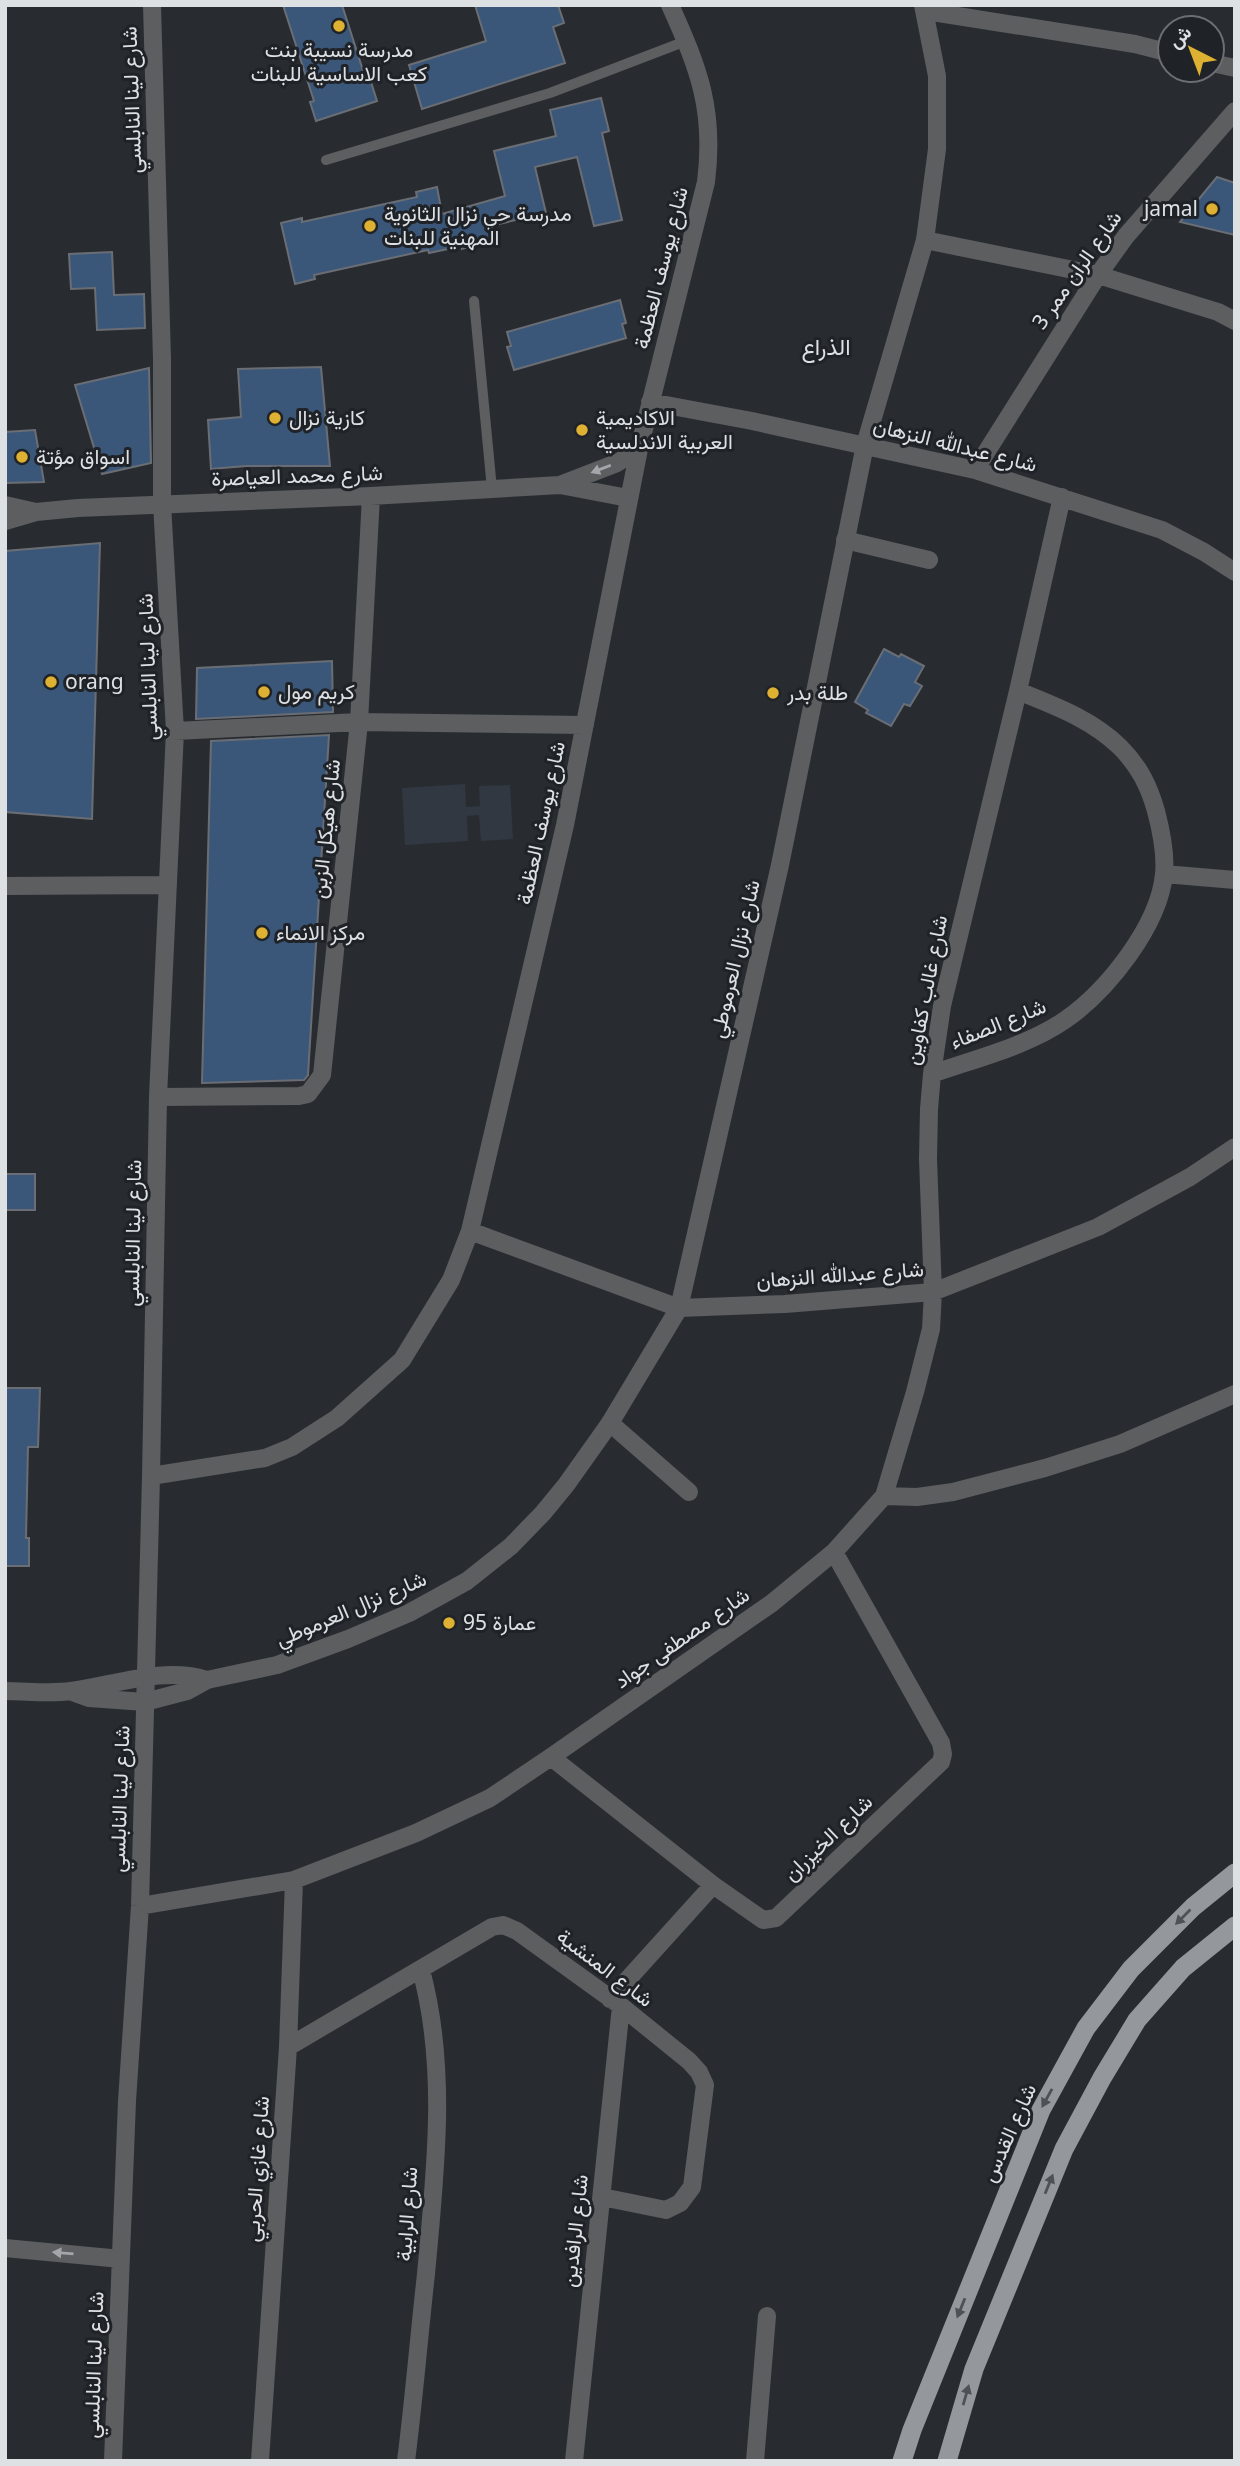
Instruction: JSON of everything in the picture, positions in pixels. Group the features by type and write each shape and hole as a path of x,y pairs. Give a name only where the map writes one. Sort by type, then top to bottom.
{"highway":[{"name":"شارع القدس","path":"902,2461 912,2430 1041,2110 1086,2028 1131,1969 1193,1907 1235,1873"},
{"path":"947,2461 974,2369 1063,2149 1138,2020 1183,1968 1235,1926"}],"street":[{"name":"شارع لينا النابلسي","path":"113,2461 127,2101 140,1906 158,1097 175,732 162,504 162,359 152,5"},
{"name":"شارع يوسف العظمة","path":"151,1476 265,1458 292,1447 337,1418 402,1360 451,1280 470,1231 565,825 639,449 706,182 710,152 709,118 701,79 670,5"},
{"path":"924,8 1156,49"},
{"name":"شارع نزال العرموطي","path":"70,1691 89,1698 145,1702 187,1691 207,1680 277,1665 329,1646 409,1614 467,1581 511,1546 543,1513 610,1423 679,1308 780,865 865,445 925,240 937,149 937,76 924,8"},
{"name":"شارع الران ممر 3","path":"975,470 1098,275 1143,215 1235,111"},
{"path":"925,240 1098,275 1217,312 1235,321"},
{"name":"شارع عبدالله النزهان","path":"650,402 975,470 1162,530 1205,552 1235,572"},
{"name":"شارع محمد العياصرة","path":"560,485 607,467 639,449"},
{"name":"شارع محمد العياصرة","path":"5,521 36,512 560,485 628,498"},
{"name":"شارع هيكل الزبن","path":"158,1097 299,1096 308,1094 322,1075 359,722 371,496"},
{"name":"شارع غالب كفاوين","path":"884,1496 931,1329 933,1292 928,1159 932,1074 942,1006 1062,497"},
{"name":"شارع محمد العياصرة","path":"5,505 36,512"},
{"path":"845,540 929,560"},
{"name":"شارع الصفاء","path":"932,1074 1023,1041 1078,1011 1133,952 1156,903 1164,874 1161,830 1149,787 1139,768 1121,748 1090,723 1018,691"},
{"path":"175,732 359,722 585,725"},
{"path":"1164,874 1235,880"},
{"path":"5,886 168,885"},
{"name":"شارع عبدالله النزهان","path":"470,1231 679,1308 785,1304 933,1292 1098,1227 1189,1177 1235,1147"},
{"path":"884,1496 917,1497 953,1492 1045,1468 1120,1444 1235,1394"},
{"path":"610,1423 689,1492"},
{"name":"شارع مصطفى جواد","path":"140,1906 294,1880 416,1833 490,1798 772,1602 834,1552 884,1496"},
{"name":"شارع الخيزران","path":"551,1758 713,1885 763,1920 776,1918 941,1762 943,1754 941,1743 834,1552"},
{"name":"شارع نزال العرموطي","path":"5,1691 70,1691 146,1677 196,1676 207,1680"},
{"name":"شارع غازي الحربي","path":"260,2461 288,2047 294,1880"},
{"path":"615,2002 713,1885"},
{"name":"شارع المنشية","path":"288,2047 492,1927 503,1925 517,1931 615,2002 689,2062 699,2072 705,2085 692,2188 680,2203 666,2210 602,2197"},
{"name":"شارع الرابية","path":"407,2461 432,2214 437,2117 436,2051 431,2007 421,1970"},
{"name":"شارع الرافدين","path":"574,2461 602,2197 615,2002"},
{"path":"5,2248 121,2259"},
{"path":"755,2461 766,2316"}],"lane":[{"path":"326,160 550,93 686,41"},
{"path":"474,301 492,489"}],"shaded area":[{"path":"465,784 466,807 480,806 479,786 510,785 513,839 481,841 479,815 467,816 468,841 405,845 402,788"}],"building":[{"path":"283,5 342,5 367,83 371,82 377,101 316,121 310,102 314,101"},
{"path":"475,5 558,5 564,23 553,27 565,63 422,109 409,65 486,41"},
{"path":"601,98 609,131 602,133 622,220 594,226 577,157 535,167 546,213 490,226 494,239 462,249 462,246 429,253 428,250 314,275 315,279 295,284 281,223 302,218 302,222 417,197 416,192 437,187 442,214 505,196 494,151 556,136 550,110"},
{"name":"jamal","path":"1217,177 1235,183 1235,235 1180,222"},
{"path":"112,252 114,295 144,294 145,328 97,330 95,288 71,289 69,254"},
{"path":"620,300 626,323 622,324 626,338 514,370 507,347 511,346 507,332"},
{"name":"كازية نزال","path":"321,367 330,466 246,466 211,469 208,420 241,417 238,369"},
{"path":"149,368 151,463 102,474 75,385"},
{"name":"اسواق مؤتة","path":"35,430 44,482 5,483 5,432"},
{"name":"orang","path":"100,543 92,819 5,812 5,551"},
{"path":"884,649 924,666 915,682 922,686 910,706 904,704 891,726 866,713 868,710 855,702"},
{"name":"كريم مول","path":"332,661 333,712 196,719 197,668"},
{"name":"مركز الانماء","path":"329,735 308,1075 304,1080 202,1083 211,741"},
{"path":"5,1174 35,1174 35,1210 5,1210"},
{"path":"5,1388 40,1388 38,1447 28,1447 26,1538 29,1538 29,1566 5,1566"}],"place":[{"name":"مدرسة نسيبة بنت كعب الاساسية للبنات","path":"339,26"},
{"name":"jamal","path":"1212,209"},
{"name":"مدرسة حي نزال الثانوية المهنية للبنات","path":"370,226"},
{"name":"كازية نزال","path":"275,418"},
{"name":"الاكاديمية العربية الاندلسية","path":"582,430"},
{"name":"اسواق مؤتة","path":"22,457"},
{"name":"orang","path":"51,682"},
{"name":"كريم مول","path":"264,692"},
{"name":"طلة بدر","path":"773,693"},
{"name":"مركز الانماء","path":"262,933"},
{"name":"عمارة 95","path":"449,1623"}],"district":[{"name":"الذراع","path":"826,347"}]}
